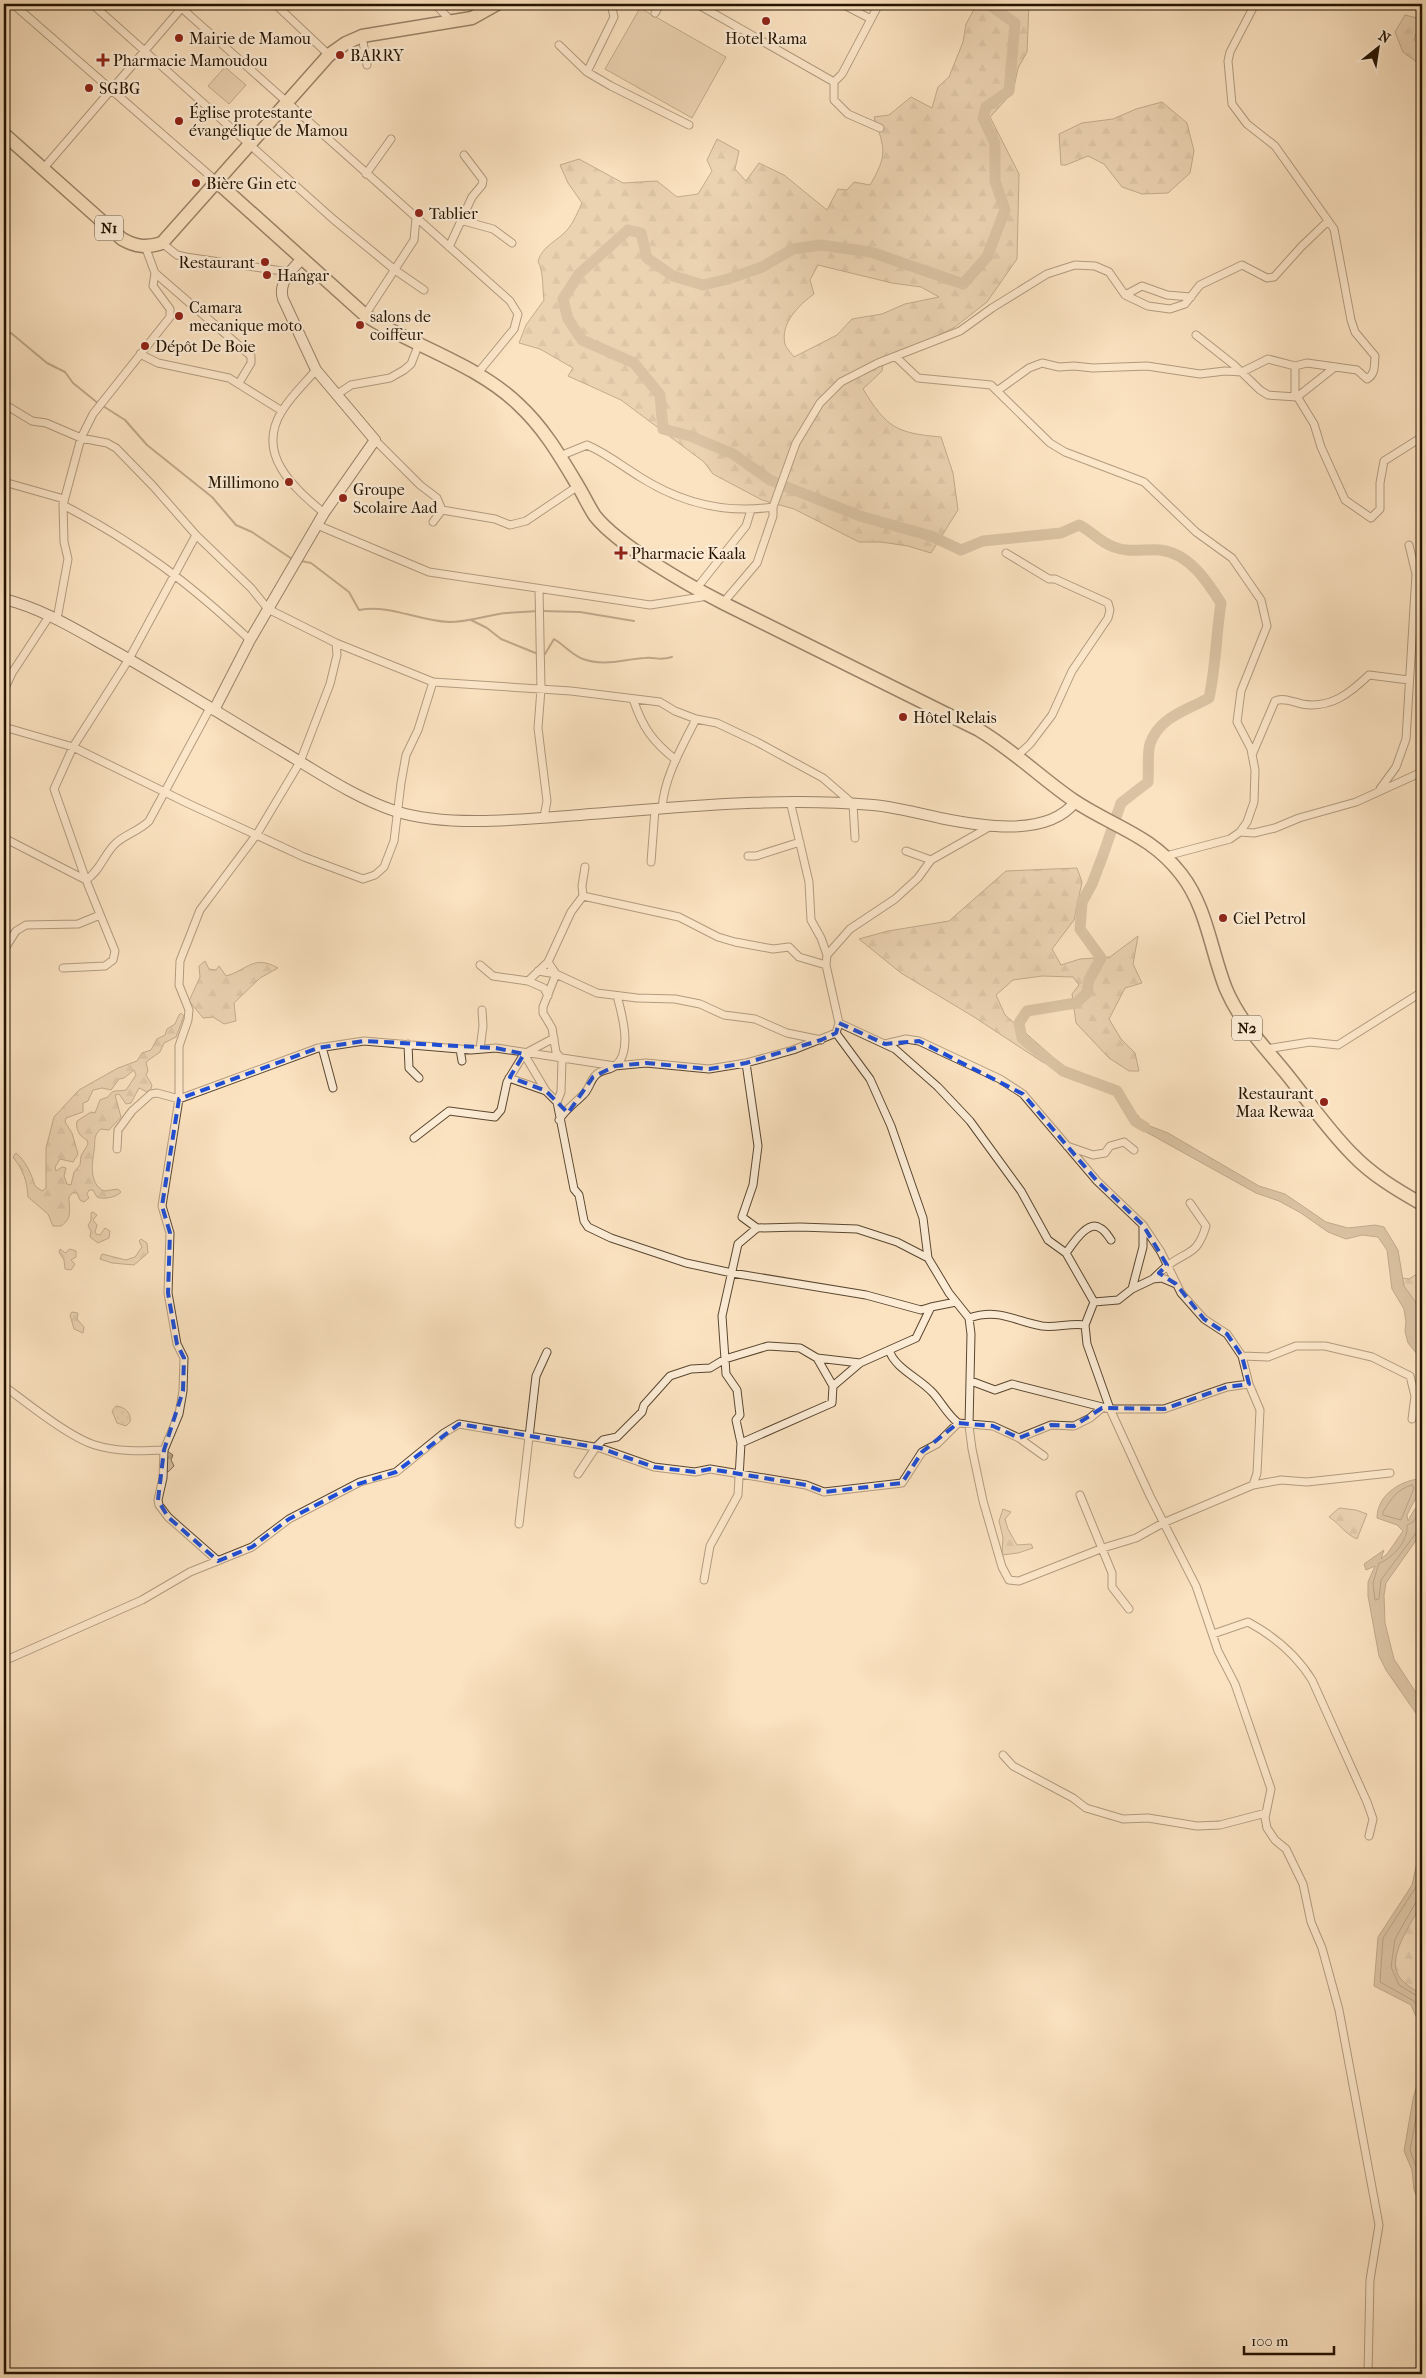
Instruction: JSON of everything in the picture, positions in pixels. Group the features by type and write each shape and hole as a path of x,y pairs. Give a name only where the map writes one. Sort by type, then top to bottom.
{"highway":[{"path":"162,243 329,54 346,43 362,36 452,23 472,18 497,4"},
{"name":"N1","path":"4,134 122,239 133,245 145,246 162,243"},
{"name":"N2","path":"216,181 301,260 364,315 418,346 477,374 517,402 545,432 595,516 612,532 708,596 979,730 1017,756 1075,802 1100,817 1141,836 1166,856 1182,875 1198,904 1221,974 1234,1006 1254,1038 1352,1155 1395,1189 1422,1204"}],"street":[{"path":"13,4 216,181"},
{"path":"92,4 333,219 395,270 424,290"},
{"path":"275,4 329,54"},
{"path":"435,4 452,23"},
{"path":"588,72 614,17 611,4"},
{"path":"655,13 660,4"},
{"path":"697,4 834,82"},
{"path":"842,4 871,19"},
{"path":"879,4 842,74 834,82 834,100 848,114 880,128"},
{"path":"997,391 1021,372 1042,363 1059,367 1093,368 1147,366 1189,374 1242,372 1268,359 1295,366 1307,363 1357,370 1367,379 1374,372 1375,356 1355,332 1351,320 1334,229 1275,146 1247,124 1232,104 1228,60 1230,52 1255,4"},
{"path":"43,168 145,51 181,5 286,104 510,301 518,314 514,329 477,374"},
{"path":"362,36 367,65"},
{"path":"559,45 588,72 611,86 689,125"},
{"path":"366,174 391,139"},
{"path":"449,247 460,220 483,180 464,156"},
{"path":"364,315 414,240 416,218"},
{"path":"460,220 494,229 512,243"},
{"path":"723,603 757,563 773,516 773,507 796,443 820,403 841,382 878,363 960,331 992,308 1047,274 1075,265 1095,266 1109,272 1125,295 1148,306 1170,309 1185,304 1200,285 1242,265 1266,278 1274,277 1328,221"},
{"path":"162,243 177,255 186,258 289,272"},
{"path":"4,690 12,673 53,617 68,559 64,542 64,502 81,438 93,414 170,317 170,309 154,286 155,273 145,246"},
{"path":"301,260 289,272 281,294 316,370 375,440 420,486 437,498 442,510"},
{"path":"155,273 251,356 251,364 239,383"},
{"path":"1125,295 1142,286 1167,295 1191,297"},
{"path":"1196,335 1268,395 1297,397 1335,368"},
{"path":"336,395 351,385 390,378 404,370 411,364 418,346"},
{"path":"140,354 158,363 213,373 239,383 282,411"},
{"path":"896,357 918,378 991,385 1050,443 1065,452 1144,482 1196,532 1232,558 1265,608 1267,626 1241,691 1237,722 1252,756 1255,770 1254,802 1247,822 1240,832 1230,839 1206,847 1166,856"},
{"path":"1295,366 1297,397 1314,424 1321,447 1345,500 1371,518 1380,509 1380,483 1384,461 1422,437"},
{"path":"316,370 282,411 272,436 277,460 289,482 324,513"},
{"path":"4,404 32,421 46,423 81,438 107,443 116,448 153,486 196,536 251,588 268,609 336,643 433,682 540,689 660,702 696,719 717,723 757,742 823,778 853,804 855,838"},
{"path":"86,880 94,875 117,842 142,829 149,821 250,640 324,513 375,440"},
{"path":"560,456 587,445 671,495 697,504 751,510 773,507"},
{"path":"4,482 64,502 108,529 176,574 250,640"},
{"path":"442,510 495,519 510,525 526,521 578,486"},
{"path":"433,522 442,510"},
{"path":"696,589 746,526 751,510"},
{"path":"315,529 429,572 539,590 650,605 708,596"},
{"path":"64,968 105,966 112,960 115,951 86,880 54,789 73,746 129,659 196,536"},
{"path":"1380,790 1396,767 1406,739 1409,680 1419,575 1409,545"},
{"path":"1006,552 1049,579 1055,579 1108,603 1110,610 1108,618 1072,671 1052,715 1030,744 1017,756"},
{"path":"539,590 540,689 538,728 547,801 544,817"},
{"path":"4,599 53,617 129,659 300,762 371,802 397,811 432,819 544,817 790,801 877,805 970,824 991,826 1026,825 1054,818 1061,816 1075,802"},
{"path":"218,1561 168,1517 159,1505 161,1451 168,1442 180,1408 184,1372 184,1358 177,1344 168,1293 170,1233 162,1206 179,1099 179,1046 188,1020 189,1010 179,985 180,961 200,910 257,834 300,762 330,684 337,654 336,643"},
{"path":"1252,756 1275,701 1280,699 1305,704 1335,701 1352,692 1369,675 1409,680"},
{"path":"4,727 73,746 304,857 363,879 375,875 384,867 394,842 406,755 418,730 433,682"},
{"path":"633,699 638,716 654,743 676,760"},
{"path":"651,862 662,798 676,760 696,719"},
{"path":"1240,832 1254,833 1275,828 1299,818 1356,802 1422,772"},
{"path":"117,1149 118,1130 132,1111 151,1094 156,1093 179,1099 322,1047 364,1042 460,1049 496,1048 562,1060 615,1066 646,1063 708,1069 746,1063 821,1040 836,1033 839,1022 826,965 827,955 821,938 811,920 809,882 790,801"},
{"path":"827,955 850,929 895,899 918,878 931,860 991,826"},
{"path":"4,838 86,880"},
{"path":"748,856 756,856 800,842"},
{"path":"906,851 931,860"},
{"path":"528,981 548,962 571,912 583,896 582,886 585,867"},
{"path":"583,896 679,917 718,937 735,942 773,949 788,947 799,957 826,965"},
{"path":"4,950 16,931 26,925 78,924 100,915"},
{"path":"548,962 556,974"},
{"path":"480,965 493,976 528,981 544,988 548,996"},
{"path":"538,971 556,974 597,993 675,999 700,1004 724,1015 755,1019 787,1033 821,1040"},
{"path":"556,974 543,1007 543,1013 552,1028 556,1052 562,1060 561,1092 557,1102 559,1120 574,1189 578,1195 584,1221 588,1227 611,1238 686,1263 732,1273 866,1295 921,1310 956,1302"},
{"path":"1266,1050 1310,1042 1338,1045 1422,992"},
{"path":"559,1120 582,1096 593,1076 615,1066 623,1055 624,1020 617,996"},
{"path":"480,1049 483,1026 482,1010"},
{"path":"839,1022 895,1049 938,1086 970,1121 1021,1191 1048,1240 1066,1253 1094,1302"},
{"path":"836,1033 870,1079 891,1126 923,1218 928,1258 956,1302 969,1318 971,1334 969,1426 983,1501 1002,1567 1009,1580 1019,1581 1103,1548 1136,1538 1163,1523 1253,1485 1281,1480 1307,1482 1390,1473"},
{"path":"414,1138 449,1111 495,1117 501,1110 509,1078 524,1054 554,1038"},
{"path":"885,1044 906,1039 919,1041 1000,1079 1023,1094 1066,1146 1114,1199 1143,1225 1181,1293 1204,1319 1228,1334 1242,1356 1249,1384 1260,1410 1257,1473 1253,1485"},
{"path":"408,1044 410,1068 419,1078"},
{"path":"322,1047 333,1088"},
{"path":"460,1049 462,1061"},
{"path":"524,1054 546,1091 557,1102"},
{"path":"746,1063 758,1146 753,1185 742,1217 757,1228 857,1229 897,1242 928,1258"},
{"path":"509,1078 546,1091"},
{"path":"1066,1146 1093,1155 1105,1153 1110,1146 1124,1142 1134,1150"},
{"path":"1094,1302 1118,1300 1132,1289 1153,1279 1167,1266 1193,1252 1202,1238 1206,1226 1190,1203"},
{"path":"1132,1289 1143,1247 1143,1225"},
{"path":"1066,1253 1077,1238 1089,1228 1097,1226 1111,1240"},
{"path":"704,1580 710,1546 738,1494 740,1475 742,1443 736,1420 740,1415 737,1390 726,1374 722,1316 738,1244 757,1228"},
{"path":"1153,1279 1162,1278 1176,1284"},
{"path":"1094,1302 1085,1325 1087,1344 1110,1409 1163,1523 1196,1586 1218,1651 1235,1684 1271,1788 1266,1813 1268,1828 1275,1840 1286,1849 1303,1884 1311,1922 1322,1948 1339,2010 1379,2225 1370,2280 1368,2374"},
{"path":"833,1386 860,1363 916,1338 931,1307"},
{"path":"969,1318 984,1313 1013,1317 1043,1326 1070,1323 1085,1325"},
{"path":"710,1368 725,1359 768,1346 800,1348 817,1358 860,1363"},
{"path":"1242,1356 1268,1357 1296,1346 1325,1346 1372,1357 1410,1376 1415,1396 1412,1419"},
{"path":"889,1350 892,1359 933,1393 949,1416 958,1423 969,1426 993,1426 1019,1438 1044,1456"},
{"path":"519,1524 536,1376 547,1352"},
{"path":"742,1443 832,1403 833,1386 817,1358"},
{"path":"578,1474 596,1447 604,1440 617,1437 642,1412 644,1406 670,1376 691,1369 710,1368 726,1374"},
{"path":"971,1381 995,1390 1012,1384 1110,1409 1164,1409 1227,1387 1249,1384"},
{"path":"4,1386 48,1418 94,1445 113,1449 161,1451"},
{"path":"1019,1438 1051,1425 1074,1426 1090,1418 1102,1408"},
{"path":"4,1661 142,1600 190,1572 252,1547 289,1519 360,1482 396,1472 444,1433 459,1424 596,1447 654,1467 695,1472 710,1469 806,1485 824,1492 902,1483 922,1452 936,1444 958,1423"},
{"path":"1080,1495 1112,1573 1112,1587 1129,1609"},
{"path":"1213,1634 1248,1622 1286,1647 1302,1662 1312,1680 1373,1818 1369,1836"},
{"path":"1003,1755 1013,1766 1073,1798 1086,1808 1123,1819 1148,1818 1197,1826 1220,1825 1266,1813"}],"highlighted area":[{"path":"839,1023 885,1044 919,1041 1023,1094 1097,1181 1143,1225 1167,1265 1159,1273 1176,1284 1204,1319 1227,1334 1242,1356 1249,1384 1227,1387 1164,1409 1102,1408 1074,1426 1051,1425 1019,1438 993,1426 958,1423 922,1452 902,1483 824,1492 806,1485 710,1469 695,1472 654,1467 600,1448 459,1424 396,1472 355,1485 289,1519 252,1547 218,1561 168,1517 158,1500 164,1450 183,1391 184,1358 177,1344 168,1293 170,1233 162,1206 179,1099 318,1048 364,1041 496,1048 524,1054 510,1077 546,1091 568,1113 593,1077 615,1066 646,1063 709,1069 746,1063 821,1040 836,1033"}],"green space":[{"path":"977,4 1029,4 1027,52 1018,68 1013,92 990,117 1019,174 1017,259 987,302 955,327 902,354 884,359 882,371 863,389 879,412 894,426 913,433 941,437 953,473 958,510 931,553 908,546 881,542 859,542 794,509 762,500 713,474 704,462 621,400 568,376 573,368 540,349 519,343 526,325 544,300 542,275 538,261 540,256 547,247 568,229 582,203 568,183 560,165 579,159 623,183 657,181 677,197 698,194 712,171 707,160 717,139 739,151 735,169 746,181 759,163 784,175 827,210 838,189 847,190 854,182 870,185 876,175 883,152 881,137 874,117 889,115 911,97 932,108 938,87 949,77 963,42 966,24","holes":["818,265 892,283 921,287 939,297 905,304 882,314 852,319 837,335 794,357 785,344 785,329 792,315 814,294 810,280"]},
{"path":"640,8 726,57 692,118 605,69"},
{"path":"1405,15 1421,19 1414,40 1422,41 1422,66 1403,52 1395,32"},
{"path":"225,67 246,85 229,104 208,86"},
{"path":"1162,102 1187,123 1194,151 1190,173 1168,193 1142,194 1122,187 1104,164 1088,156 1066,165 1061,165 1059,134 1082,123 1113,119 1136,109"},
{"path":"1077,868 1082,882 1074,920 1052,949 1061,965 1080,959 1110,957 1138,936 1133,964 1142,983 1125,988 1109,1019 1121,1039 1135,1053 1139,1071 1129,1071 1109,1058 1076,1023 1072,994 1079,985 1073,977 1042,976 1013,980 996,995 1005,1015 1054,1058 1044,1063 974,1017 901,973 859,939 888,931 949,921 1006,871"},
{"path":"205,961 209,969 216,970 219,966 226,976 251,964 262,962 278,968 260,978 234,1003 236,1021 224,1024 213,1017 203,1018 189,1001 200,977 199,966"},
{"path":"181,1013 184,1016 176,1037 164,1043 160,1052 146,1062 148,1071 146,1075 152,1085 151,1089 147,1092 139,1088 131,1103 126,1104 119,1094 115,1095 121,1117 109,1130 101,1129 95,1137 92,1168 96,1184 104,1191 118,1189 121,1192 113,1197 103,1198 97,1197 93,1190 89,1190 87,1194 89,1198 84,1202 80,1200 77,1193 72,1193 69,1197 70,1213 67,1220 61,1226 53,1226 48,1214 28,1197 24,1176 13,1157 16,1153 22,1160 35,1186 42,1191 46,1188 46,1148 54,1117 79,1090 118,1068 137,1061 142,1053 151,1050 157,1039 165,1035 167,1029 175,1024","holes":["134,1070 136,1075 126,1090 112,1092 108,1097 100,1100 95,1113 91,1112 77,1121 79,1132 87,1140 88,1144 81,1156 80,1165 74,1172 71,1185 67,1184 64,1176 66,1168 62,1167 56,1171 55,1167 60,1159 73,1162 78,1154 72,1133 65,1122 66,1118 83,1112 83,1103 88,1101 93,1090 102,1088 111,1090 119,1079 124,1078"]},
{"path":"93,1212 97,1215 93,1220 97,1225 96,1234 100,1235 105,1228 110,1231 109,1238 98,1243 90,1237 91,1231 88,1226 91,1220 91,1213"},
{"path":"1422,1236 1422,1337 1412,1300 1402,1278 1409,1279 1417,1274 1421,1254 1418,1241"},
{"path":"141,1239 147,1243 148,1253 134,1265 112,1263 100,1259 102,1254 126,1260 135,1257 142,1247 139,1241"},
{"path":"60,1249 65,1253 70,1249 76,1251 76,1257 71,1260 75,1264 71,1270 65,1269 64,1260 59,1252"},
{"path":"72,1312 78,1313 77,1319 84,1327 83,1333 74,1329 70,1315"},
{"path":"116,1406 124,1409 130,1415 130,1422 126,1426 117,1423 112,1411"},
{"path":"167,1451 173,1455 171,1460 174,1466 168,1472 166,1471"},
{"path":"1339,1508 1356,1510 1367,1514 1357,1539 1329,1517"},
{"path":"1003,1509 1011,1512 1005,1519 1017,1545 1031,1544 1033,1548 1018,1553 1002,1555 1003,1538 999,1521"},
{"path":"1422,1900 1422,1996 1403,1982 1397,1974 1395,1964 1406,1929"}],"water":[{"path":"1138,1115 1142,1123 1168,1133 1259,1186 1285,1194 1326,1222 1348,1228 1375,1225 1384,1227 1398,1250 1404,1286 1417,1304 1422,1337 1422,1360 1408,1343 1405,1331 1404,1309 1392,1289 1387,1250 1378,1237 1362,1235 1346,1239 1328,1232 1301,1213 1279,1201 1256,1193 1139,1128 1130,1121"},
{"path":"1419,1479 1421,1488 1407,1515 1408,1521 1414,1510 1422,1502 1422,1532 1386,1583 1384,1595 1385,1623 1394,1659 1422,1702 1422,1722 1386,1670 1379,1656 1368,1596 1368,1582 1375,1566 1366,1570 1364,1564 1384,1550 1381,1559 1387,1554 1403,1531 1397,1525 1377,1518 1381,1503 1390,1491 1397,1486"},
{"path":"1422,1840 1424,1880 1421,1902 1401,1942 1395,1964 1397,1974 1422,1996 1422,2030 1411,2005 1374,1986 1378,1937 1412,1885"},
{"path":"1422,2066 1422,2209 1414,2190 1412,2170 1404,2151 1413,2099"}],"waterway":[{"path":"988,4 1015,23 1009,91 986,107 983,118 995,143 995,181 1005,210 987,257 963,284 871,252 820,245 793,249 762,267 728,279 703,285 673,276 647,258 641,233 628,230 579,274 563,299 568,319 582,340 634,363 660,395 663,429 690,436 733,454 770,480 860,516 931,536 961,550 983,541 1061,533 1079,525 1109,545 1120,549 1160,550 1180,556 1196,569 1210,586 1221,603 1209,698 1175,715 1160,727 1154,735 1149,748 1148,782 1121,803 1092,884 1082,902 1080,929 1101,958 1089,980 1087,993 1076,1003 1027,1011 1019,1023 1022,1038 1063,1071 1117,1091 1135,1121 1145,1127"},
{"path":"4,333 11,333 47,363 65,372 73,383 99,404"},
{"path":"103,406 125,420 147,445 212,497 236,525 252,532 292,559"},
{"path":"301,561 311,563 349,592 359,610 382,609 449,622 506,613 537,611"},
{"path":"542,611 580,612 634,621"},
{"path":"471,620 487,628 501,639 538,654"},
{"path":"542,655 545,654 554,639 575,655 591,661 607,662 672,657"}],"place":[{"name":"Hotel Rama","path":"766,21"},
{"name":"Mairie de Mamou","path":"179,38"},
{"name":"BARRY","path":"340,55"},
{"name":"Pharmacie Mamoudou","path":"103,60"},
{"name":"SGBG","path":"89,88"},
{"name":"Église protestante évangélique de Mamou","path":"179,121"},
{"name":"Bière Gin etc","path":"196,183"},
{"name":"Tablier","path":"419,213"},
{"name":"Restaurant","path":"265,262"},
{"name":"Hangar","path":"267,275"},
{"name":"Camara mecanique moto","path":"179,316"},
{"name":"salons de coiffeur","path":"360,325"},
{"name":"Dépôt De Boie","path":"145,346"},
{"name":"Millimono","path":"289,482"},
{"name":"Groupe Scolaire Aad","path":"343,498"},
{"name":"Pharmacie Kaala","path":"621,553"},
{"name":"Hôtel Relais","path":"903,717"},
{"name":"Ciel Petrol","path":"1223,918"},
{"name":"Restaurant Maa Rewaa","path":"1324,1102"}]}
